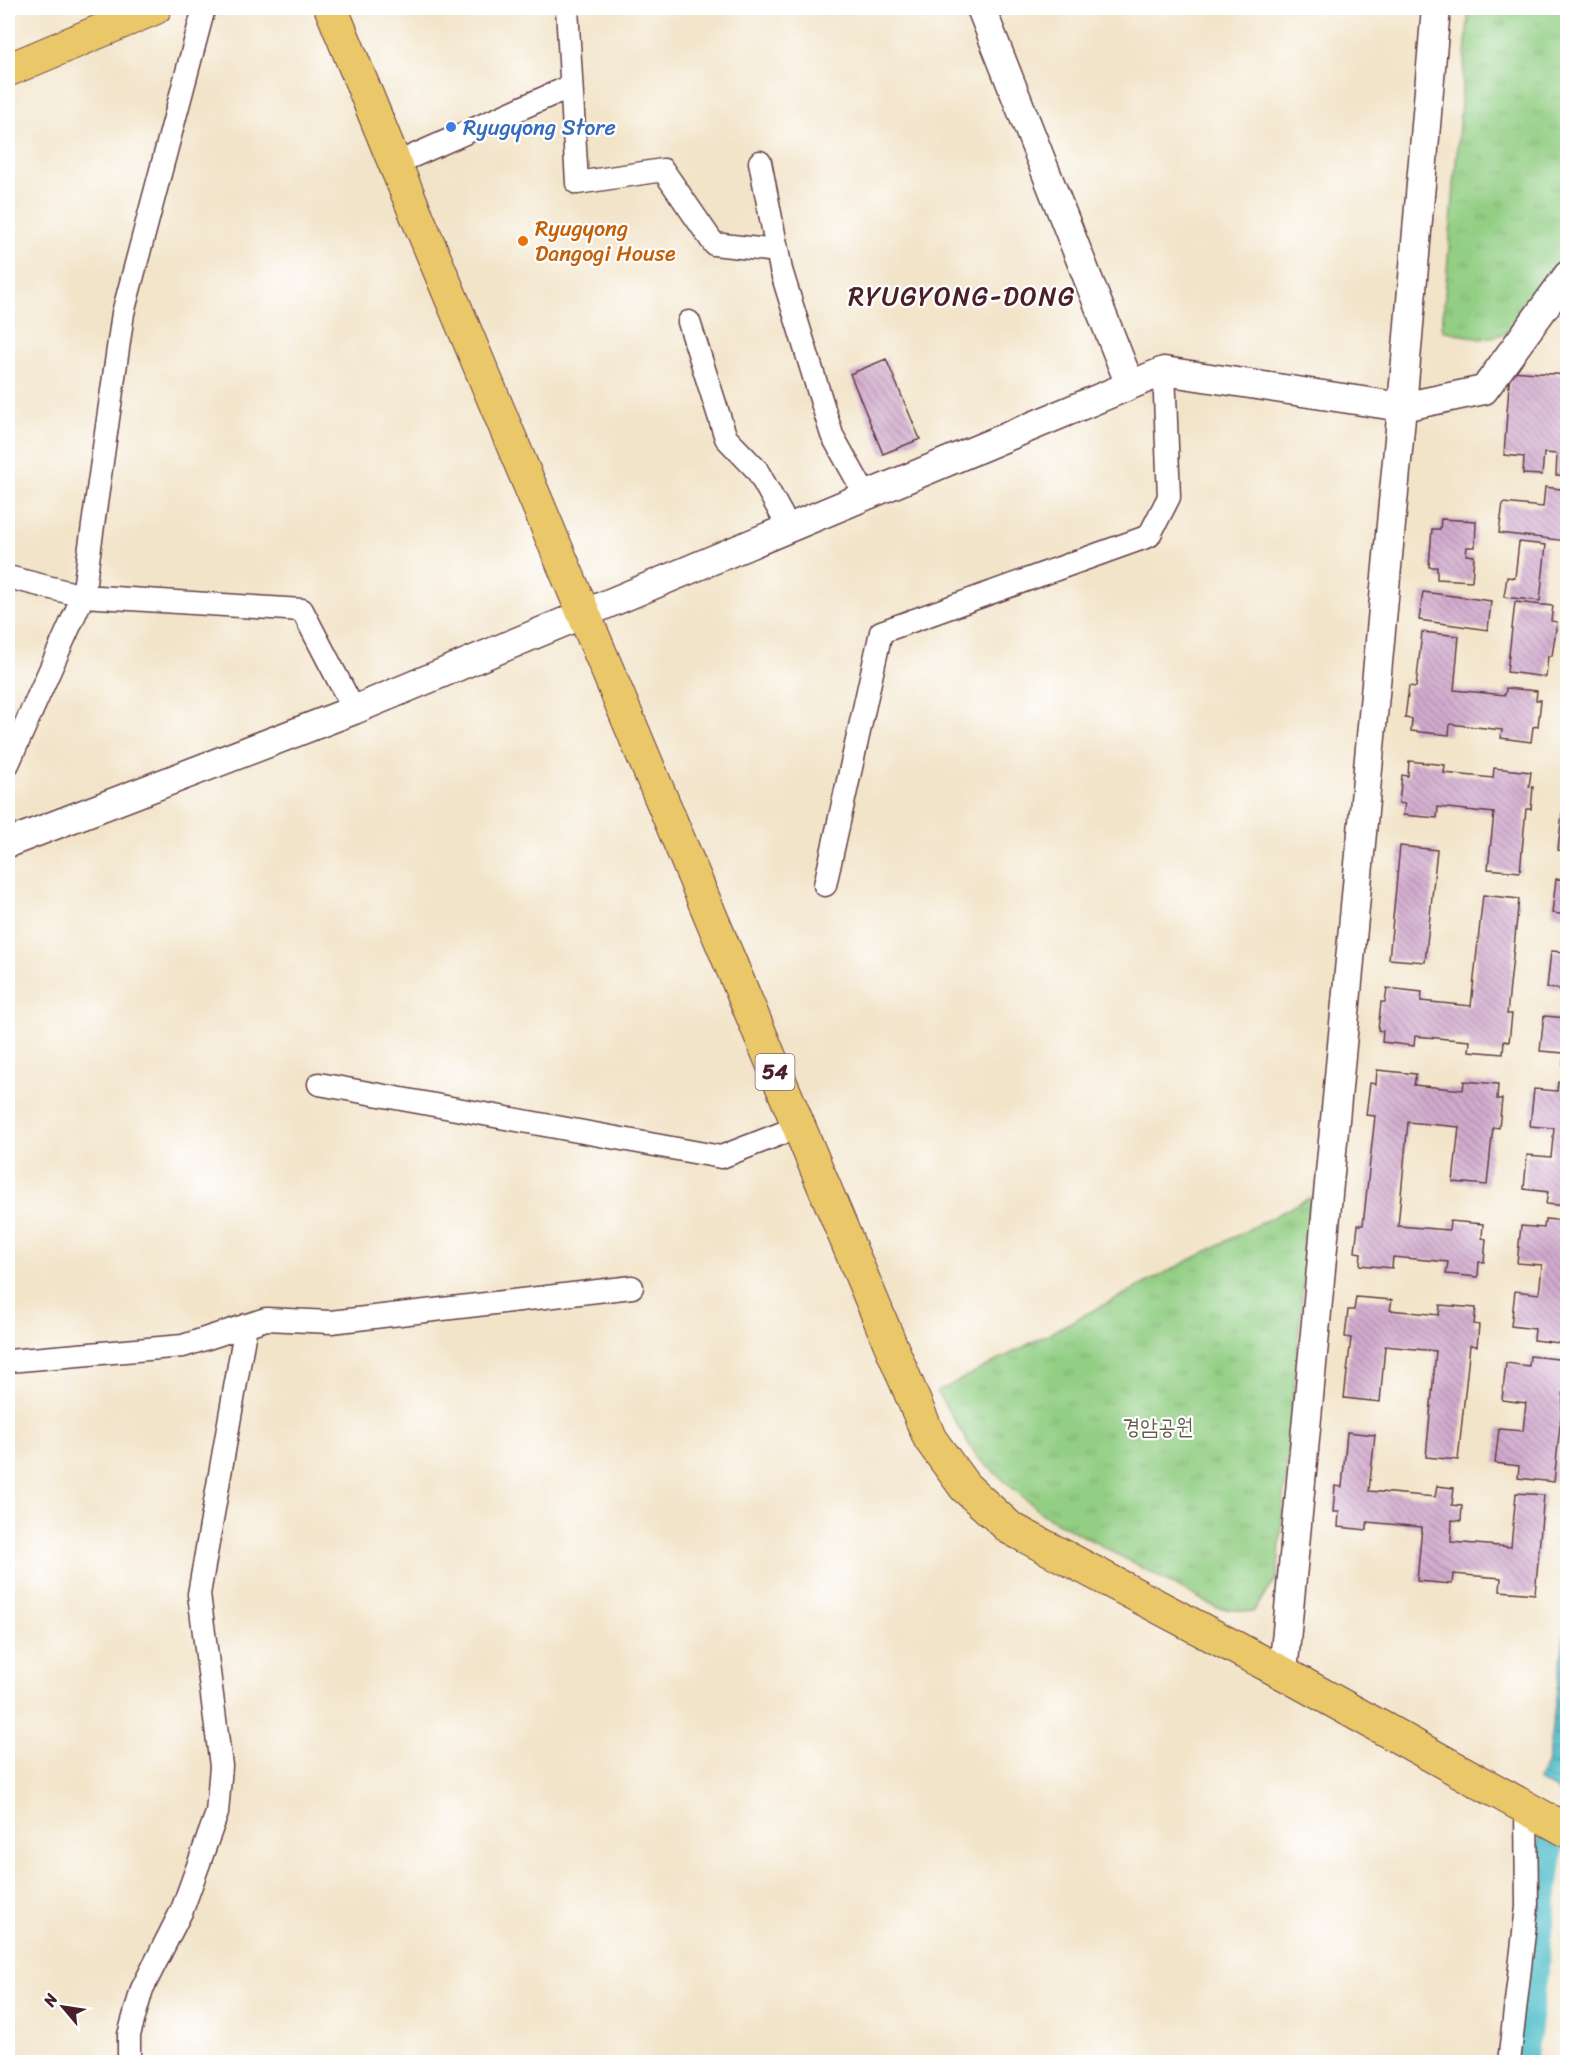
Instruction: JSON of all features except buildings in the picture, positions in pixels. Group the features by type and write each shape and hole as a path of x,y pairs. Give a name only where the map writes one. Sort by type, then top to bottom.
{"main road":[{"path":"8,70 155,8"},
{"name":"54","path":"331,8 930,1439 965,1487 1010,1528 1283,1673 1568,1831"}],"street":[{"path":"8,764 83,596 123,313 204,8"},
{"path":"567,8 577,183 663,170 714,244 777,251"},
{"path":"981,8 1130,385"},
{"path":"1283,1673 1402,407 1436,8"},
{"path":"395,164 571,86"},
{"path":"760,162 781,270 832,435 866,496"},
{"path":"8,843 354,710 1164,371 1402,407 1484,390 1568,275"},
{"path":"689,322 726,438 757,470 789,528"},
{"path":"825,885 881,632 1149,536 1169,497 1164,371"},
{"path":"8,577 83,596 302,610 354,710"},
{"path":"319,1083 721,1157 798,1127"},
{"path":"8,1361 183,1346 266,1319 331,1322 632,1287"},
{"path":"129,2062 129,2035 142,1989 182,1910 217,1813 221,1766 199,1594 246,1325"},
{"path":"1509,2062 1527,1907 1526,1809"}],"green space":[{"path":"1469,8 1567,8 1567,256 1535,304 1504,334 1481,339 1442,330"},
{"name":"경암공원","path":"1311,1197 1277,1578 1253,1612 1217,1608 1044,1515 977,1457 937,1392"}],"water":[{"path":"1567,1616 1568,1783 1563,1794 1538,1780 1547,1765"},
{"path":"1539,1833 1561,1844 1559,1859 1536,1857"},
{"path":"1532,1877 1551,1878 1536,1963 1524,2062 1512,2062"}],"waterway":[{"path":"1526,2062 1553,1849"}],"place":[{"name":"Ryugyong Store","path":"451,127"},
{"name":"Ryugyong Dangogi House","path":"523,241"}],"district":[{"name":"RYUGYONG-DONG","path":"962,296"}]}
